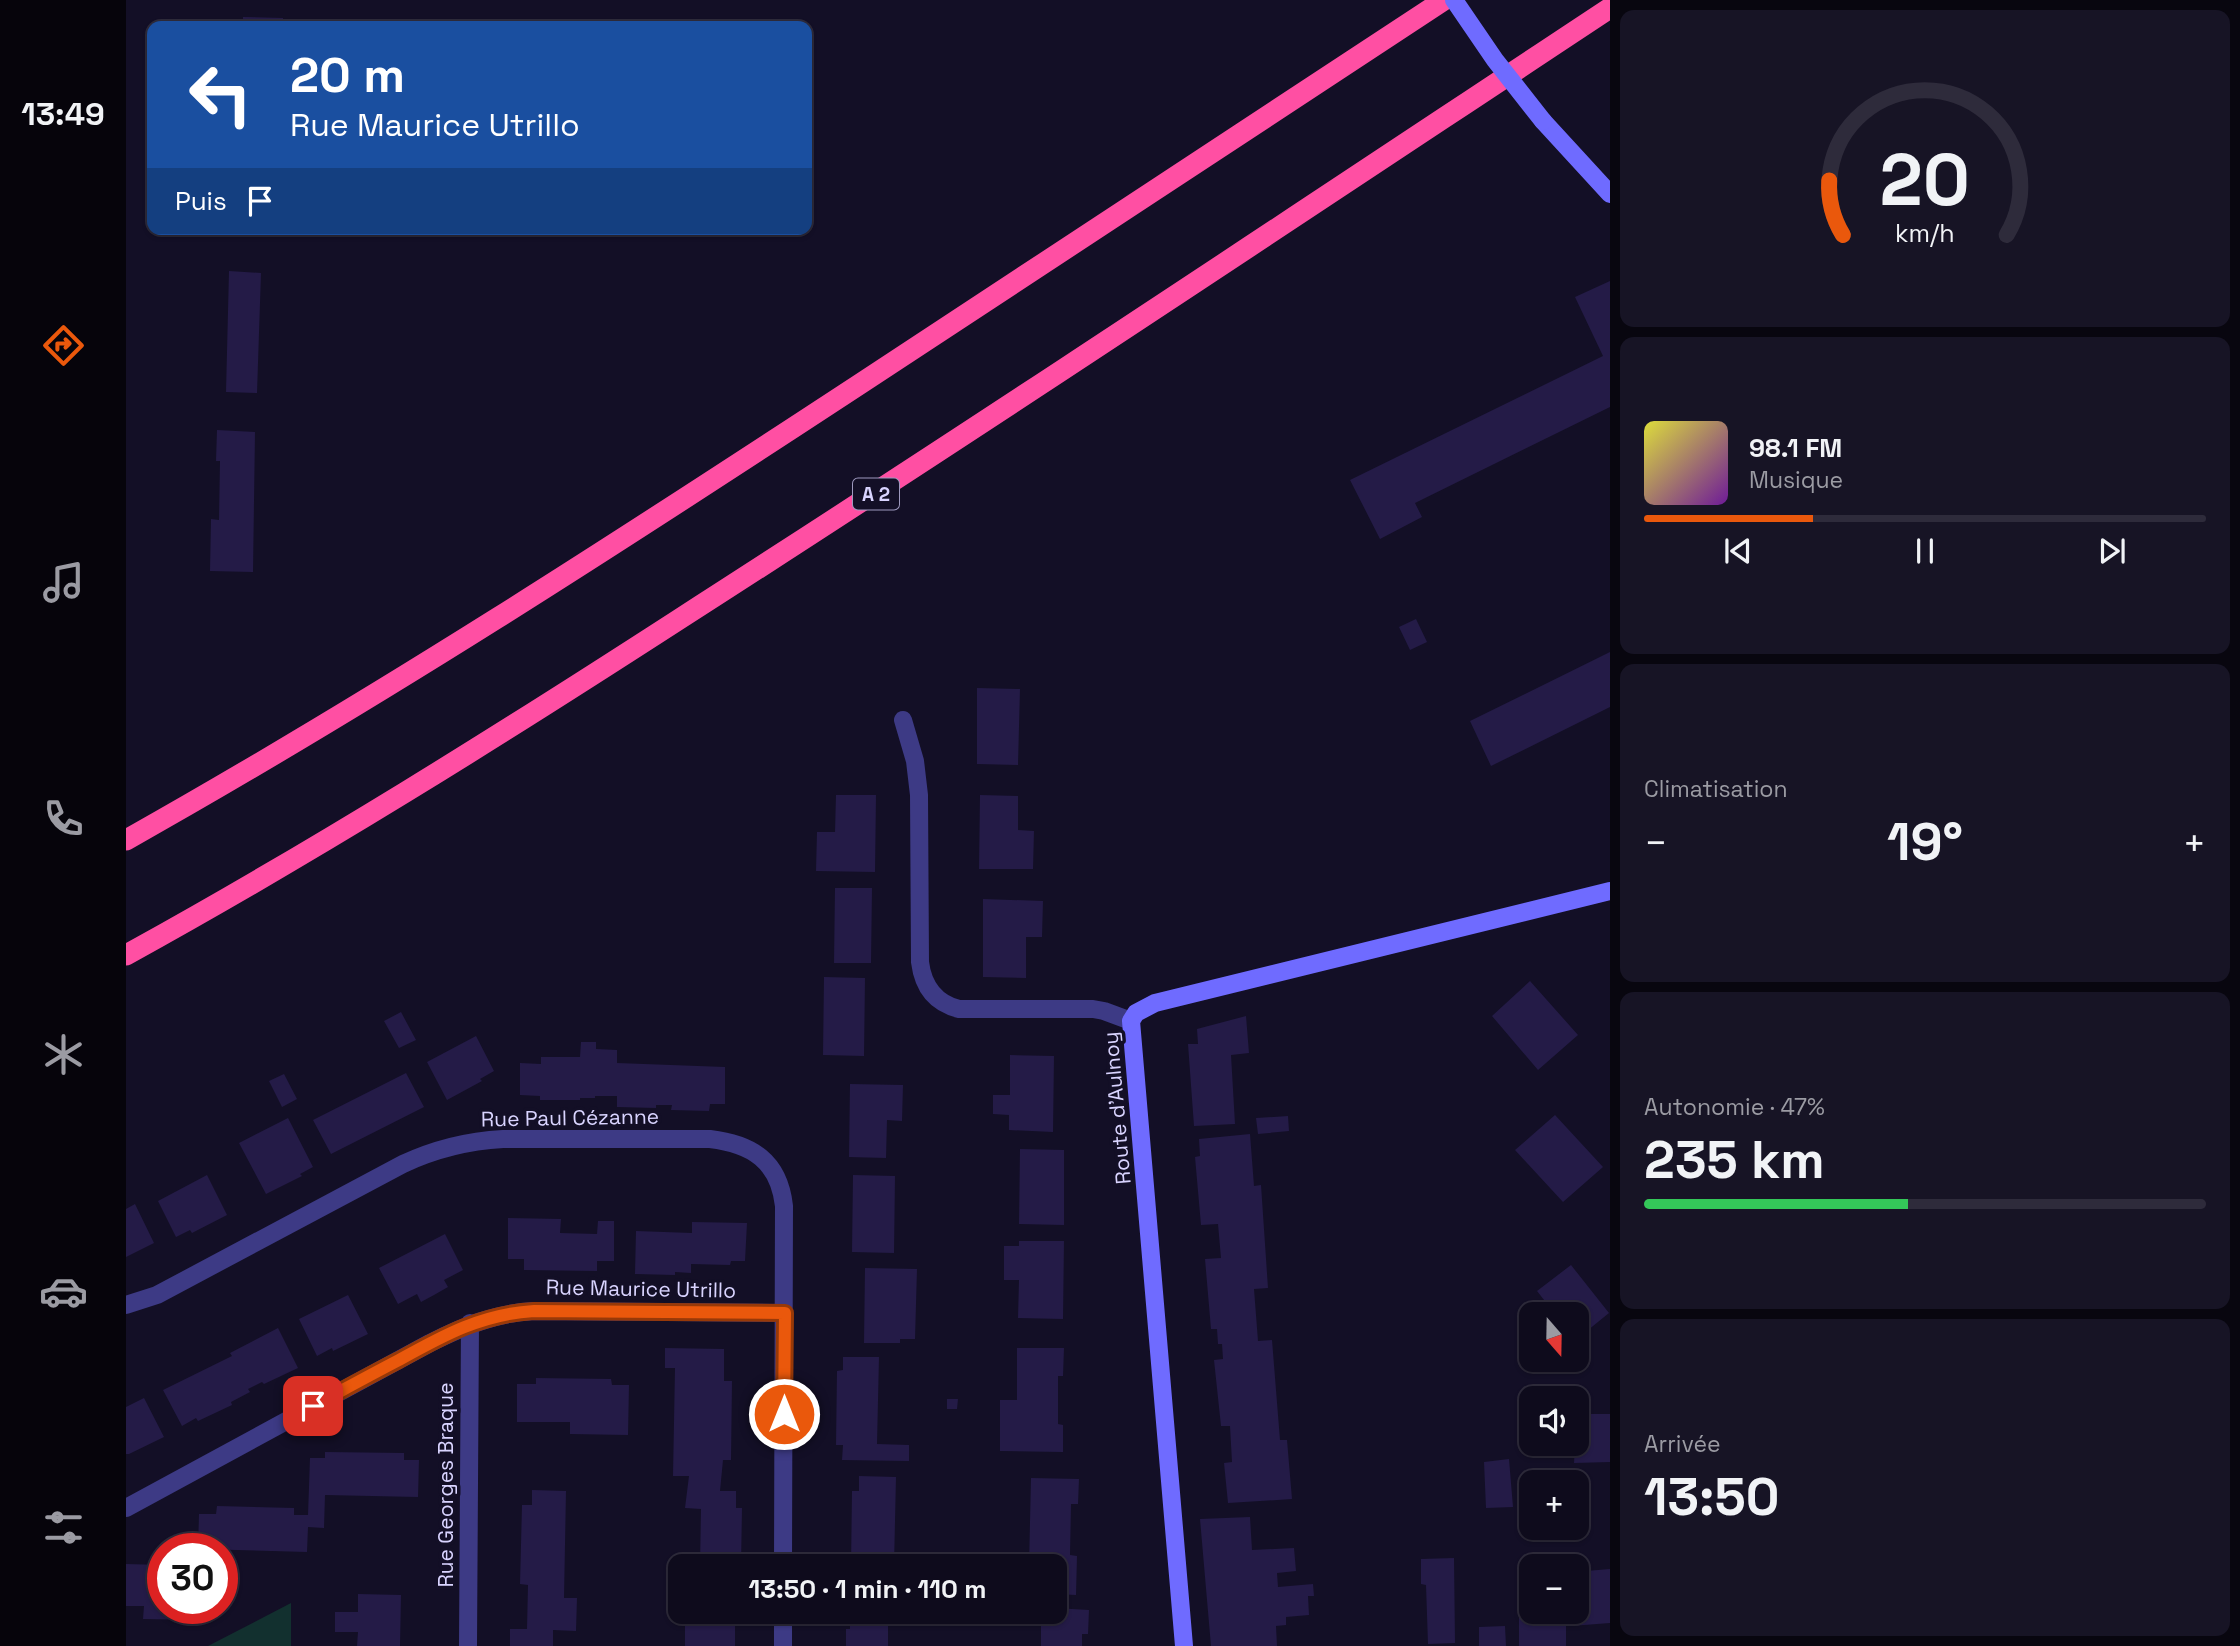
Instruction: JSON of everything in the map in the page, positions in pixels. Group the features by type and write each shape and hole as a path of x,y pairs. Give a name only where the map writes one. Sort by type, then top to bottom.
{"highway":[{"path":"126,840 342,715 513,609 1444,0"},
{"name":"A 2","path":"126,955 332,837 618,660 917,467 1610,8"}],"street":[{"path":"1454,0 1495,60 1544,121 1610,194"},
{"path":"904,720 915,761 919,795 921,974 932,994 940,1001 959,1009 1093,1009 1131,1021"},
{"name":"Route d'Aulnoy","path":"1184,1646 1131,1021 1136,1013 1155,1003 1610,891"},
{"name":"Rue Paul Cézanne","path":"126,1305 157,1294 403,1164 443,1148 481,1140 503,1139 710,1139 726,1141 750,1150 771,1168 778,1180 784,1206 783,1554"},
{"name":"Rue Maurice Utrillo","path":"126,1508 470,1323 511,1312 534,1311 785,1313"},
{"name":"Rue Georges Braque","path":"468,1646 470,1323"},
{"path":"783,1624 783,1646"}],"green space":[{"path":"291,1603 291,1646 208,1646"}],"building":[{"path":"243,17 283,18 283,21 243,21"},
{"path":"229,271 261,273 257,393 226,392"},
{"path":"1610,281 1610,407 1415,503 1422,517 1380,539 1350,480 1603,356 1575,297"},
{"path":"217,430 255,432 253,572 210,571 211,519 219,520 220,461 216,461"},
{"path":"1416,619 1427,642 1410,650 1399,627"},
{"path":"1610,652 1610,707 1491,766 1470,721"},
{"path":"977,688 1020,689 1018,765 977,764"},
{"path":"836,795 876,795 875,872 816,871 817,832 835,832"},
{"path":"980,795 1018,796 1018,830 1034,831 1033,869 979,869"},
{"path":"835,888 872,888 871,963 834,963"},
{"path":"983,899 1043,901 1042,937 1026,937 1026,978 983,977"},
{"path":"824,977 865,978 864,1056 823,1055"},
{"path":"1530,981 1578,1035 1538,1070 1492,1016"},
{"path":"401,1012 416,1040 399,1048 384,1021"},
{"path":"1246,1016 1249,1053 1231,1055 1235,1124 1194,1126 1188,1044 1198,1044 1197,1029"},
{"path":"476,1036 494,1071 480,1079 482,1081 447,1100 427,1062"},
{"path":"581,1042 596,1042 596,1049 617,1050 617,1063 725,1067 725,1104 710,1104 709,1111 671,1110 672,1105 656,1105 656,1108 617,1107 617,1096 540,1100 540,1096 520,1095 520,1063 541,1064 541,1057 580,1057"},
{"path":"1010,1055 1054,1056 1053,1132 1009,1130 1009,1115 993,1114 993,1095 1010,1095"},
{"path":"406,1073 424,1107 331,1154 313,1120"},
{"path":"284,1074 297,1099 282,1107 269,1081"},
{"path":"850,1084 903,1085 902,1121 887,1120 886,1158 849,1157"},
{"path":"1555,1115 1603,1167 1563,1202 1515,1150"},
{"path":"1288,1116 1289,1131 1258,1134 1256,1118"},
{"path":"288,1118 313,1167 300,1174 302,1176 266,1194 239,1143"},
{"path":"1250,1134 1254,1186 1261,1185 1268,1288 1254,1289 1258,1341 1272,1340 1280,1440 1287,1440 1292,1499 1228,1503 1224,1463 1232,1462 1230,1426 1221,1426 1214,1360 1223,1359 1222,1344 1218,1344 1217,1329 1211,1329 1205,1259 1221,1258 1218,1224 1201,1225 1195,1157 1200,1156 1199,1139"},
{"path":"1020,1149 1064,1150 1064,1225 1019,1224"},
{"path":"207,1175 227,1215 192,1233 190,1230 176,1237 158,1201"},
{"path":"853,1175 895,1176 894,1253 852,1252"},
{"path":"135,1204 154,1243 126,1257 126,1209"},
{"path":"508,1218 561,1219 560,1233 597,1234 598,1221 614,1221 614,1261 597,1261 597,1271 524,1270 524,1259 508,1259"},
{"path":"692,1222 747,1223 745,1261 731,1261 730,1265 691,1264 691,1273 675,1272 675,1275 635,1274 636,1231 692,1233"},
{"path":"445,1234 463,1270 444,1280 448,1287 421,1302 417,1294 398,1304 379,1268"},
{"path":"1019,1241 1064,1241 1063,1319 1018,1318 1019,1280 1004,1280 1004,1246 1019,1246"},
{"path":"1571,1265 1609,1313 1589,1329 1589,1302 1546,1302 1537,1291"},
{"path":"865,1268 917,1269 915,1339 900,1339 900,1343 864,1343"},
{"path":"348,1295 368,1334 317,1356 299,1319"},
{"path":"278,1328 298,1368 248,1389 250,1392 231,1402 232,1405 182,1426 163,1390 232,1356 230,1353"},
{"path":"665,1348 724,1349 724,1381 732,1381 731,1460 723,1460 720,1491 736,1491 736,1508 742,1508 741,1554 700,1554 701,1509 685,1508 689,1476 673,1476 675,1368 665,1368"},
{"path":"1017,1348 1064,1348 1063,1376 1058,1376 1058,1424 1063,1425 1063,1452 1000,1451 1000,1400 1017,1400"},
{"path":"843,1357 879,1357 877,1444 909,1445 909,1461 842,1460 843,1445 836,1445 837,1371 843,1370"},
{"path":"536,1378 611,1379 612,1385 629,1385 628,1435 570,1434 570,1422 517,1422 517,1384 536,1384"},
{"path":"144,1398 164,1437 126,1454 126,1407"},
{"path":"947,1399 958,1399 957,1409 947,1409"},
{"path":"1589,1414 1610,1414 1610,1462 1574,1463 1574,1456 1589,1456"},
{"path":"325,1452 404,1453 404,1460 419,1460 418,1497 325,1495 324,1528 308,1527 307,1552 238,1550 238,1533 198,1533 199,1514 216,1514 217,1506 294,1508 294,1515 308,1515 310,1458 325,1458"},
{"path":"1509,1459 1513,1507 1486,1508 1484,1462"},
{"path":"859,1476 896,1477 894,1554 851,1554 852,1491 859,1491"},
{"path":"1031,1478 1079,1479 1078,1504 1071,1504 1070,1555 1077,1556 1076,1595 1067,1595 1067,1554 1029,1554"},
{"path":"532,1490 566,1491 564,1598 577,1598 576,1631 553,1630 553,1646 510,1646 510,1629 527,1629 528,1585 520,1584 522,1505 532,1505"},
{"path":"1250,1517 1252,1550 1294,1548 1296,1571 1277,1573 1278,1587 1313,1584 1314,1596 1308,1596 1309,1615 1286,1617 1286,1625 1276,1626 1277,1646 1211,1646 1200,1519"},
{"path":"1454,1558 1455,1643 1428,1644 1426,1585 1421,1584 1421,1559"},
{"path":"126,1564 147,1565 147,1619 143,1619 144,1606 126,1606"},
{"path":"1610,1569 1610,1623 1571,1626 1589,1624 1589,1571"},
{"path":"358,1594 401,1595 400,1646 357,1646 358,1632 335,1632 335,1612 358,1612"},
{"path":"1067,1609 1089,1610 1088,1634 1082,1634 1082,1646 1041,1646 1041,1624 1067,1624"},
{"path":"685,1624 735,1624 735,1646 685,1646"},
{"path":"850,1624 888,1624 888,1646 846,1646 846,1629 850,1629"},
{"path":"1519,1624 1566,1624 1566,1646 1519,1646"},
{"path":"1505,1626 1506,1646 1479,1646 1479,1627"}],"route":[{"path":"313,1406 470,1323 511,1312 785,1313 784,1414"}]}
